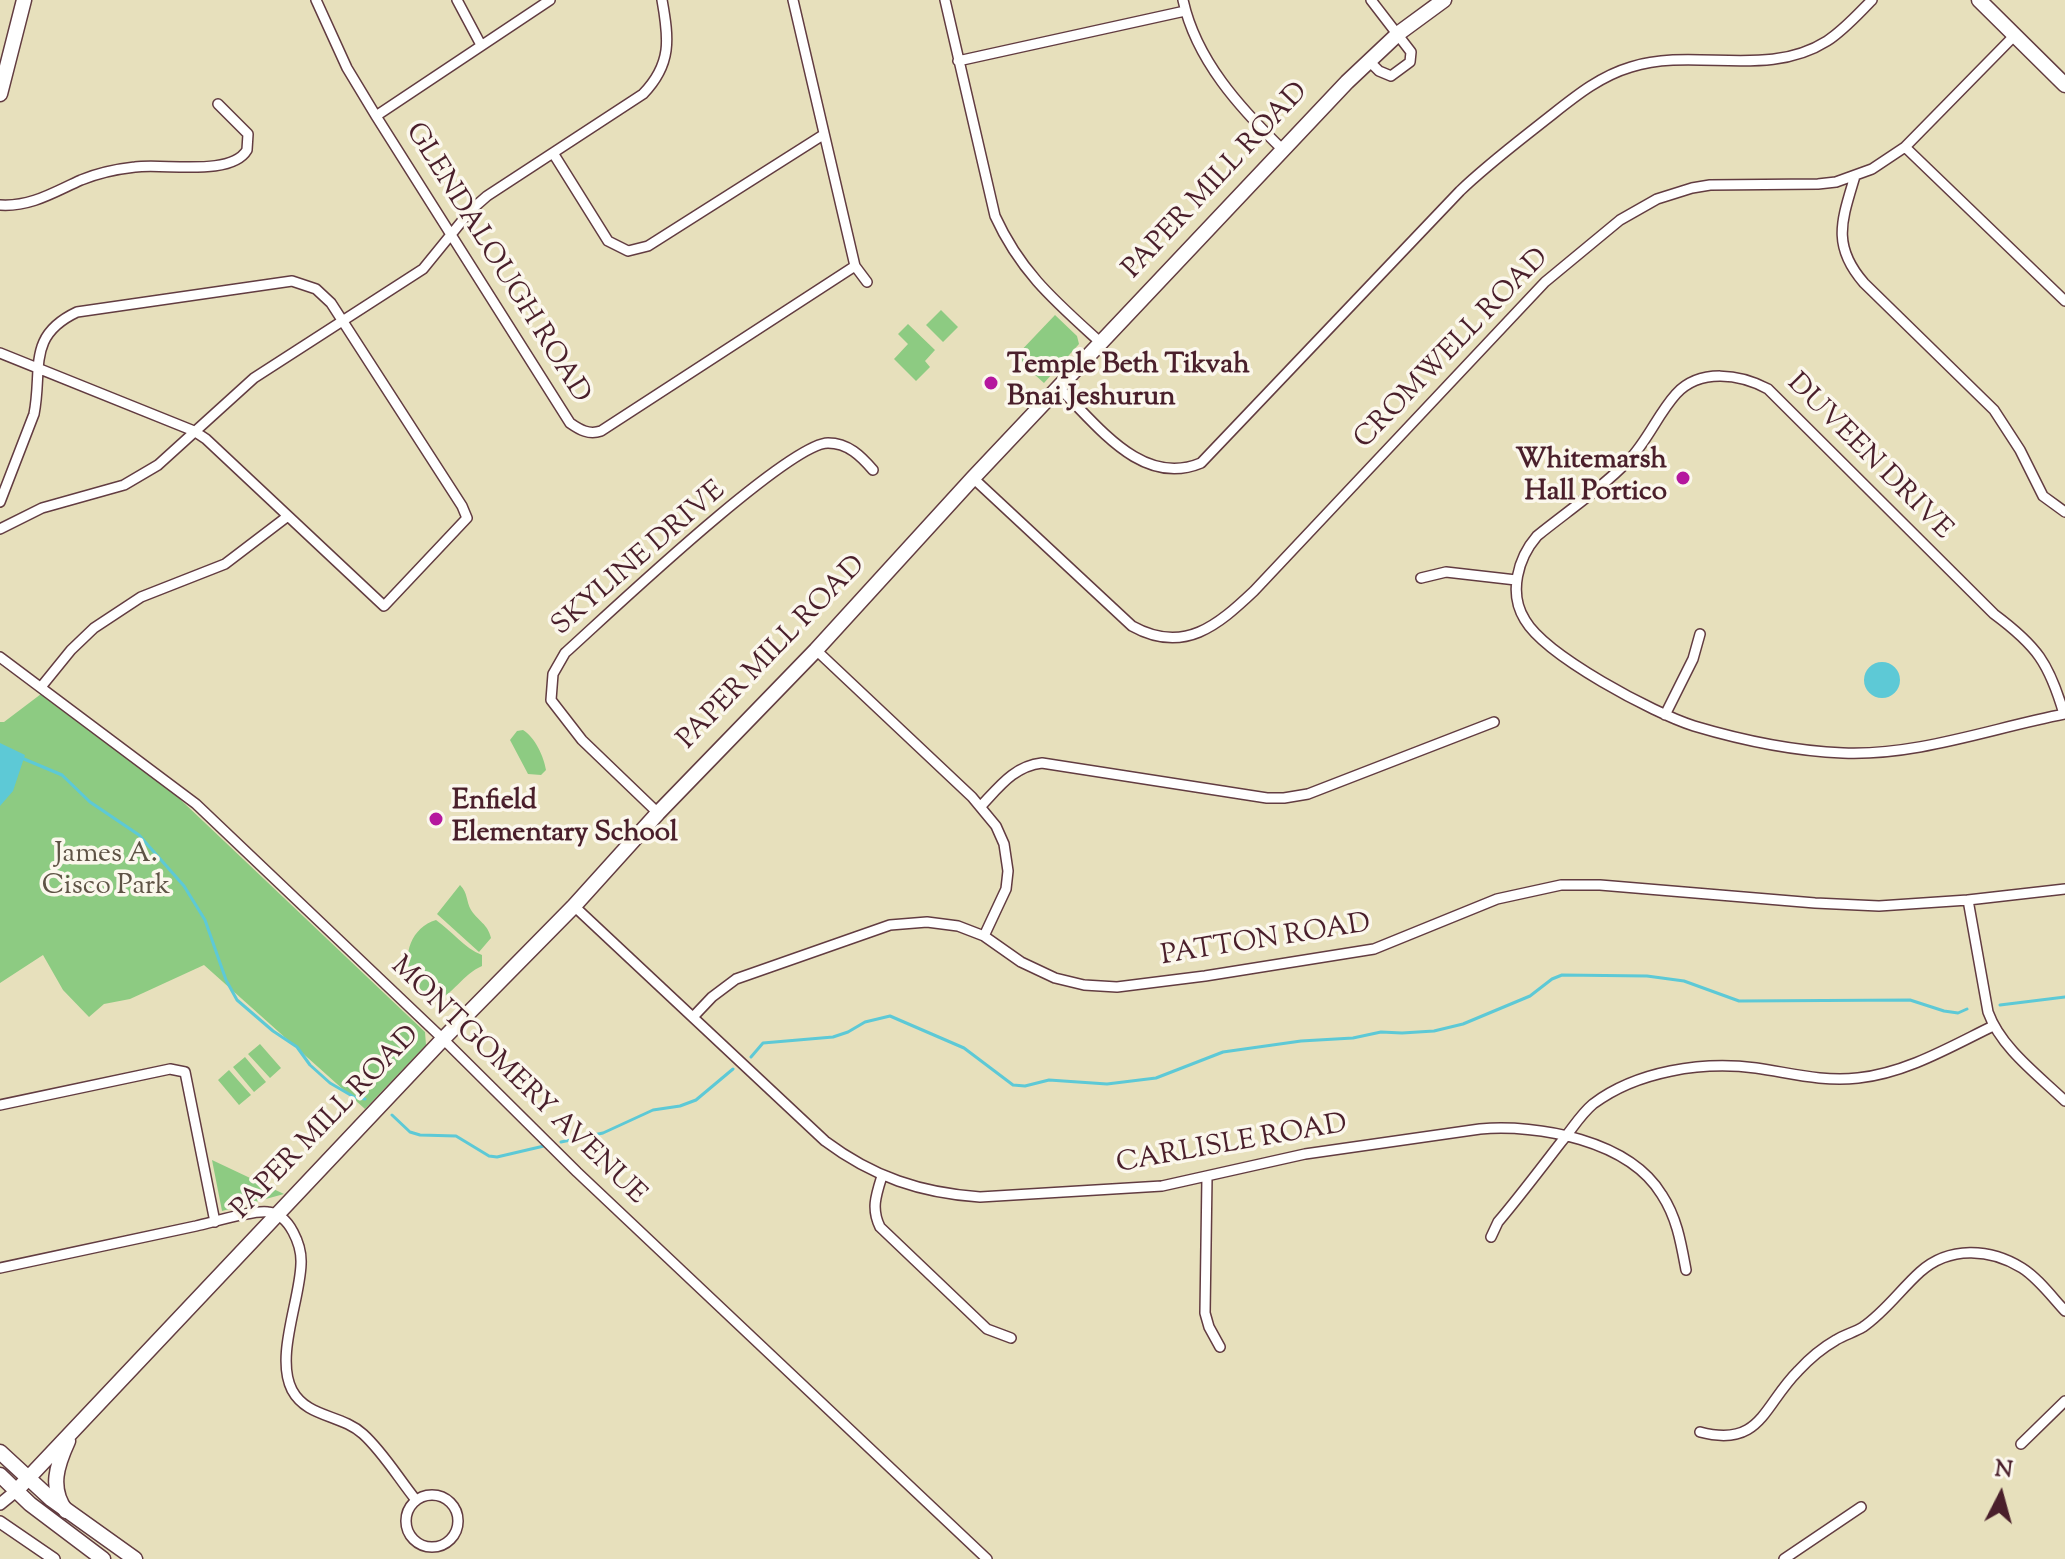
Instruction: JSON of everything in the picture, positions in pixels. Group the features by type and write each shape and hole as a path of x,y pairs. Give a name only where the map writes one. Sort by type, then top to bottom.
{"main road":[{"path":"0,94 24,0"},
{"name":"PAPER MILL ROAD","path":"16,1491 816,650 973,478 1283,150 1399,33 1444,0"},
{"path":"1979,0 2065,85"},
{"path":"67,1511 59,1499 55,1479 70,1435"},
{"path":"0,1452 67,1511 135,1559"},
{"path":"0,1475 69,1535 103,1559"},
{"path":"69,1535 92,1559"}],"street":[{"name":"GLENDALOUGH ROAD","path":"316,0 347,68 376,116 570,423 579,430 594,434 628,414 855,266"},
{"path":"457,0 481,45"},
{"path":"376,116 550,0"},
{"path":"0,529 42,508 124,485 158,465 254,378 423,269 471,210 487,196 643,94 655,81 664,63 668,41 662,0"},
{"path":"793,0 855,266 867,282"},
{"path":"945,0 995,216 1001,230 1033,280 1101,343"},
{"path":"1183,0 1203,52 1218,75 1240,106 1283,150"},
{"path":"1369,61 1379,71 1391,76 1410,62 1411,52 1371,0"},
{"path":"1058,387 1138,460 1171,469 1201,463 1460,191 1584,90 1611,74 1649,62 1756,61 1789,57 1826,42 1872,0"},
{"path":"958,61 1185,11"},
{"name":"CROMWELL ROAD","path":"973,478 1132,626 1162,636 1194,635 1215,626 1232,613 1545,282 1620,220 1657,199 1692,188 1710,185 1818,184 1872,169 1905,147 2015,35"},
{"path":"0,205 33,202 84,179 123,168 216,166 236,161 247,150 248,134 218,104"},
{"path":"553,153 608,241 628,251 648,246 823,135"},
{"path":"1905,147 2065,301"},
{"path":"1855,176 1842,228 1842,246 1850,266 1994,410 2015,440 2043,496 2065,512"},
{"path":"0,353 36,368 194,431 384,606 467,518 322,292 292,281 77,312 56,324 37,357 36,368 37,398 34,414 0,502"},
{"name":"DUVEEN DRIVE","path":"1516,580 1530,544 1630,459 1679,391 1708,377 1743,379 1768,389 1994,614 2024,638 2047,666 2065,714"},
{"name":"SKYLINE DRIVE","path":"658,813 582,740 551,700 553,674 565,653 690,539 804,450 827,443 856,451 873,470"},
{"path":"41,687 71,650 94,628 141,597 225,564 288,516"},
{"path":"1421,578 1446,572 1516,580 1522,615 1533,631 1589,673 1665,715 1743,738 1846,753 1906,749 2065,714"},
{"path":"1665,715 1693,659 1700,634"},
{"path":"816,650 981,806 1001,837 1008,867 1006,889 984,936"},
{"name":"MONTGOMERY AVENUE","path":"0,657 196,804 589,1183 987,1559"},
{"path":"981,806 1014,772 1042,763 1267,798 1291,797 1308,794 1494,722"},
{"name":"PATTON ROAD","path":"693,1017 712,997 736,979 890,925 937,922 958,926 984,936 1032,968 1055,978 1084,985 1117,987 1374,949 1497,899 1561,885 1600,885 1844,905 1918,904 2065,889"},
{"path":"1968,900 1993,1026 2065,1101"},
{"name":"CARLISLE ROAD","path":"574,906 825,1141 882,1176 930,1191 980,1197 1162,1186 1305,1154 1480,1129 1523,1128 1568,1134 1629,1163 1656,1186 1677,1226 1686,1270"},
{"path":"1491,1237 1498,1222 1581,1115 1601,1099 1654,1075 1716,1065 1818,1079 1874,1076 1929,1057 1993,1026"},
{"path":"0,1105 170,1069 185,1072 215,1222"},
{"path":"882,1176 874,1208 880,1227 987,1329 1011,1338"},
{"path":"1207,1177 1204,1306 1209,1327 1220,1347"},
{"path":"0,1268 268,1211 277,1215 294,1233 302,1260 286,1362 291,1387 300,1401 312,1410 342,1421 362,1433 416,1500"},
{"path":"1700,1432 1732,1437 1747,1431 1760,1420 1790,1379 1806,1363 1835,1340 1863,1327 1921,1271 1953,1253 1995,1256 2024,1269 2065,1311"},
{"path":"2021,1444 2065,1401"},
{"path":"0,1491 16,1491"},
{"path":"0,1504 16,1491"},
{"path":"433,1495 450,1502 458,1517 458,1526 449,1542 434,1547 425,1546 408,1533 406,1515 416,1500 433,1495"},
{"path":"1784,1559 1861,1507"},
{"path":"0,1522 54,1559"}],"green space":[{"path":"941,310 958,327 943,342 926,325"},
{"path":"1055,315 1077,336 1079,344 1044,383 1015,357"},
{"path":"908,324 935,350 925,361 930,367 916,381 894,359 908,344 898,334"},
{"name":"James A. Cisco Park","path":"41,694 163,783 425,1032 426,1045 365,1109 204,965 130,999 104,1004 89,1017 63,990 43,955 0,983 0,722"},
{"path":"523,730 541,753 546,770 541,775 528,774 510,740 517,731"},
{"path":"460,885 471,910 490,933 491,938 479,952 437,914"},
{"path":"436,920 482,955 482,966 434,1002 414,981 409,969 408,951 415,935"},
{"path":"260,1044 281,1068 270,1078 248,1054"},
{"path":"245,1057 266,1082 254,1092 233,1067"},
{"path":"229,1070 251,1095 239,1105 218,1080"},
{"path":"212,1160 284,1194 222,1211"}],"water":[{"path":"1882,662 1894,668 1900,680 1894,692 1882,698 1870,692 1864,680 1870,668"},
{"path":"0,743 25,755 13,791 0,806"}],"waterway":[{"path":"24,759 62,775 90,802 139,835 184,886 205,920 226,980 237,1000 297,1047 310,1065 330,1083 354,1097 365,1099"},
{"path":"751,1057 763,1043 833,1037 865,1022 890,1016 964,1048 1013,1085 1025,1086 1049,1080 1107,1084 1156,1078 1223,1052 1301,1041 1353,1038 1381,1032 1434,1031 1463,1024 1530,996 1562,975 1647,976 1684,981 1739,1001 1910,1000 1944,1011 1958,1013 1967,1009"},
{"path":"2000,1005 2065,997"},
{"path":"561,1142 603,1133 653,1110 696,1100 733,1069"},
{"path":"392,1115 410,1132 456,1136 489,1156 497,1157 544,1146"}],"place":[{"name":"Temple Beth Tikvah Bnai Jeshurun","path":"991,383"},
{"name":"Whitemarsh Hall Portico","path":"1683,478"},
{"name":"Enfield Elementary School","path":"436,819"}]}
